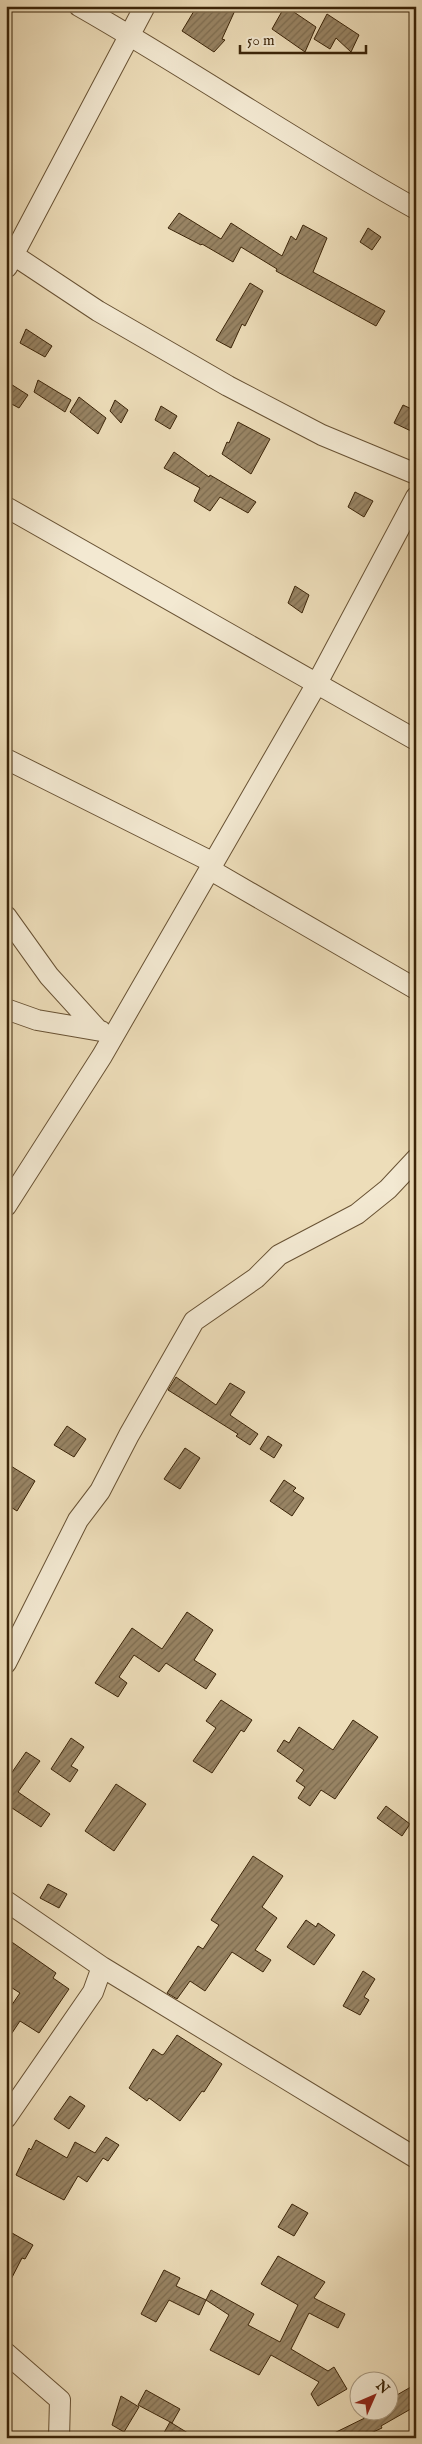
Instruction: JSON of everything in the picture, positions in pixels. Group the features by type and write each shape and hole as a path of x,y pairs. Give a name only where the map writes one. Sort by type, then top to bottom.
{"street":[{"path":"79,6 356,175 416,208"},
{"path":"145,6 8,258 228,386 322,435 416,474"},
{"path":"8,1199 106,1032 211,866 316,685 416,497"},
{"path":"6,507 316,685 416,740"},
{"path":"6,759 211,866 416,990"},
{"path":"6,916 49,976 106,1032"},
{"path":"6,1009 37,1020 106,1032"},
{"path":"6,1663 78,1520 100,1492 129,1435 194,1321 256,1278 280,1255 357,1214 388,1189 416,1159"},
{"path":"6,1901 102,1967 416,2158"},
{"path":"6,2118 93,1992 102,1967"},
{"path":"6,2353 60,2400 59,2438"}],"building":[{"path":"197,6 237,6 222,39 225,40 214,52 182,31"},
{"path":"285,6 316,27 305,52 272,29"},
{"path":"327,14 359,35 351,52 336,38 330,49 314,39"},
{"path":"179,213 221,239 231,223 282,256 291,236 296,240 303,225 327,238 313,272 385,311 376,326 276,271 277,269 241,247 233,262 202,244 168,228"},
{"path":"368,228 381,237 372,250 360,242"},
{"path":"250,283 263,291 245,326 242,324 231,348 216,340"},
{"path":"26,329 52,346 45,357 20,343"},
{"path":"38,380 71,400 65,412 34,392"},
{"path":"6,381 28,395 19,408 6,401"},
{"path":"79,397 106,418 98,434 70,412"},
{"path":"115,400 128,410 121,423 110,411"},
{"path":"403,405 416,411 416,422 411,431 394,423"},
{"path":"161,406 177,416 170,429 155,420"},
{"path":"238,422 270,439 251,474 222,454"},
{"path":"174,452 209,477 210,475 256,502 248,513 220,497 210,511 194,501 200,488 164,468"},
{"path":"355,492 373,501 364,517 348,507"},
{"path":"295,586 309,595 302,613 288,603"},
{"path":"176,1377 216,1405 230,1383 245,1392 230,1415 258,1434 250,1445 236,1436 238,1434 168,1390"},
{"path":"67,1426 86,1439 74,1457 54,1445"},
{"path":"268,1436 282,1445 274,1458 260,1449"},
{"path":"185,1448 200,1458 180,1489 164,1479"},
{"path":"6,1463 35,1481 17,1511 6,1504"},
{"path":"284,1480 296,1488 293,1491 304,1498 292,1516 270,1501"},
{"path":"187,1612 213,1630 194,1660 216,1674 206,1689 166,1663 159,1672 134,1655 119,1677 127,1683 118,1697 95,1683 132,1628 162,1649"},
{"path":"221,1700 252,1720 244,1732 241,1730 212,1773 193,1761 216,1728 206,1721"},
{"path":"353,1720 378,1737 335,1799 321,1790 310,1806 298,1798 305,1787 296,1781 304,1770 277,1751 284,1740 289,1743 299,1727 333,1750"},
{"path":"71,1738 84,1747 71,1766 78,1770 70,1782 51,1769"},
{"path":"26,1752 40,1761 18,1792 50,1814 41,1827 9,1806 6,1809 6,1781"},
{"path":"116,1784 146,1804 114,1851 85,1831"},
{"path":"386,1806 410,1824 402,1836 377,1818"},
{"path":"253,1856 283,1876 262,1907 277,1918 255,1950 271,1960 263,1972 232,1952 205,1991 190,1981 177,1999 167,1993 198,1946 203,1949 219,1925 211,1920"},
{"path":"48,1884 67,1894 59,1908 40,1898"},
{"path":"306,1920 316,1927 318,1923 335,1935 314,1965 287,1947"},
{"path":"6,1938 56,1973 53,1978 69,1989 39,2033 20,2021 6,2042 6,2009 9,2009 20,1993 6,1984"},
{"path":"363,1971 375,1979 364,1997 369,2000 360,2015 343,2006"},
{"path":"177,2035 222,2064 204,2092 202,2091 180,2121 149,2098 147,2101 129,2088 153,2049 162,2055 164,2054"},
{"path":"70,2096 85,2106 69,2129 54,2119"},
{"path":"106,2137 119,2145 108,2161 103,2158 87,2182 78,2176 64,2200 16,2175 29,2148 31,2150 36,2140 67,2158 75,2142 95,2153"},
{"path":"292,2204 308,2213 294,2236 278,2227"},
{"path":"12,2233 33,2245 25,2259 22,2258 6,2289 6,2244"},
{"path":"278,2256 325,2282 314,2298 345,2314 338,2328 309,2313 291,2349 328,2371 334,2367 347,2389 318,2406 311,2394 319,2382 271,2355 259,2375 210,2350 229,2315 206,2300 211,2290 254,2314 248,2325 280,2342 298,2305 261,2284"},
{"path":"164,2270 180,2278 176,2286 206,2300 199,2315 169,2300 156,2322 141,2314"},
{"path":"416,2384 416,2406 400,2415 400,2393"},
{"path":"146,2390 180,2409 172,2423 138,2405"},
{"path":"121,2396 139,2407 124,2432 112,2425"},
{"path":"170,2422 196,2438 161,2438"},
{"path":"357,2422 388,2422 381,2426 382,2428 360,2438 324,2438"}]}
